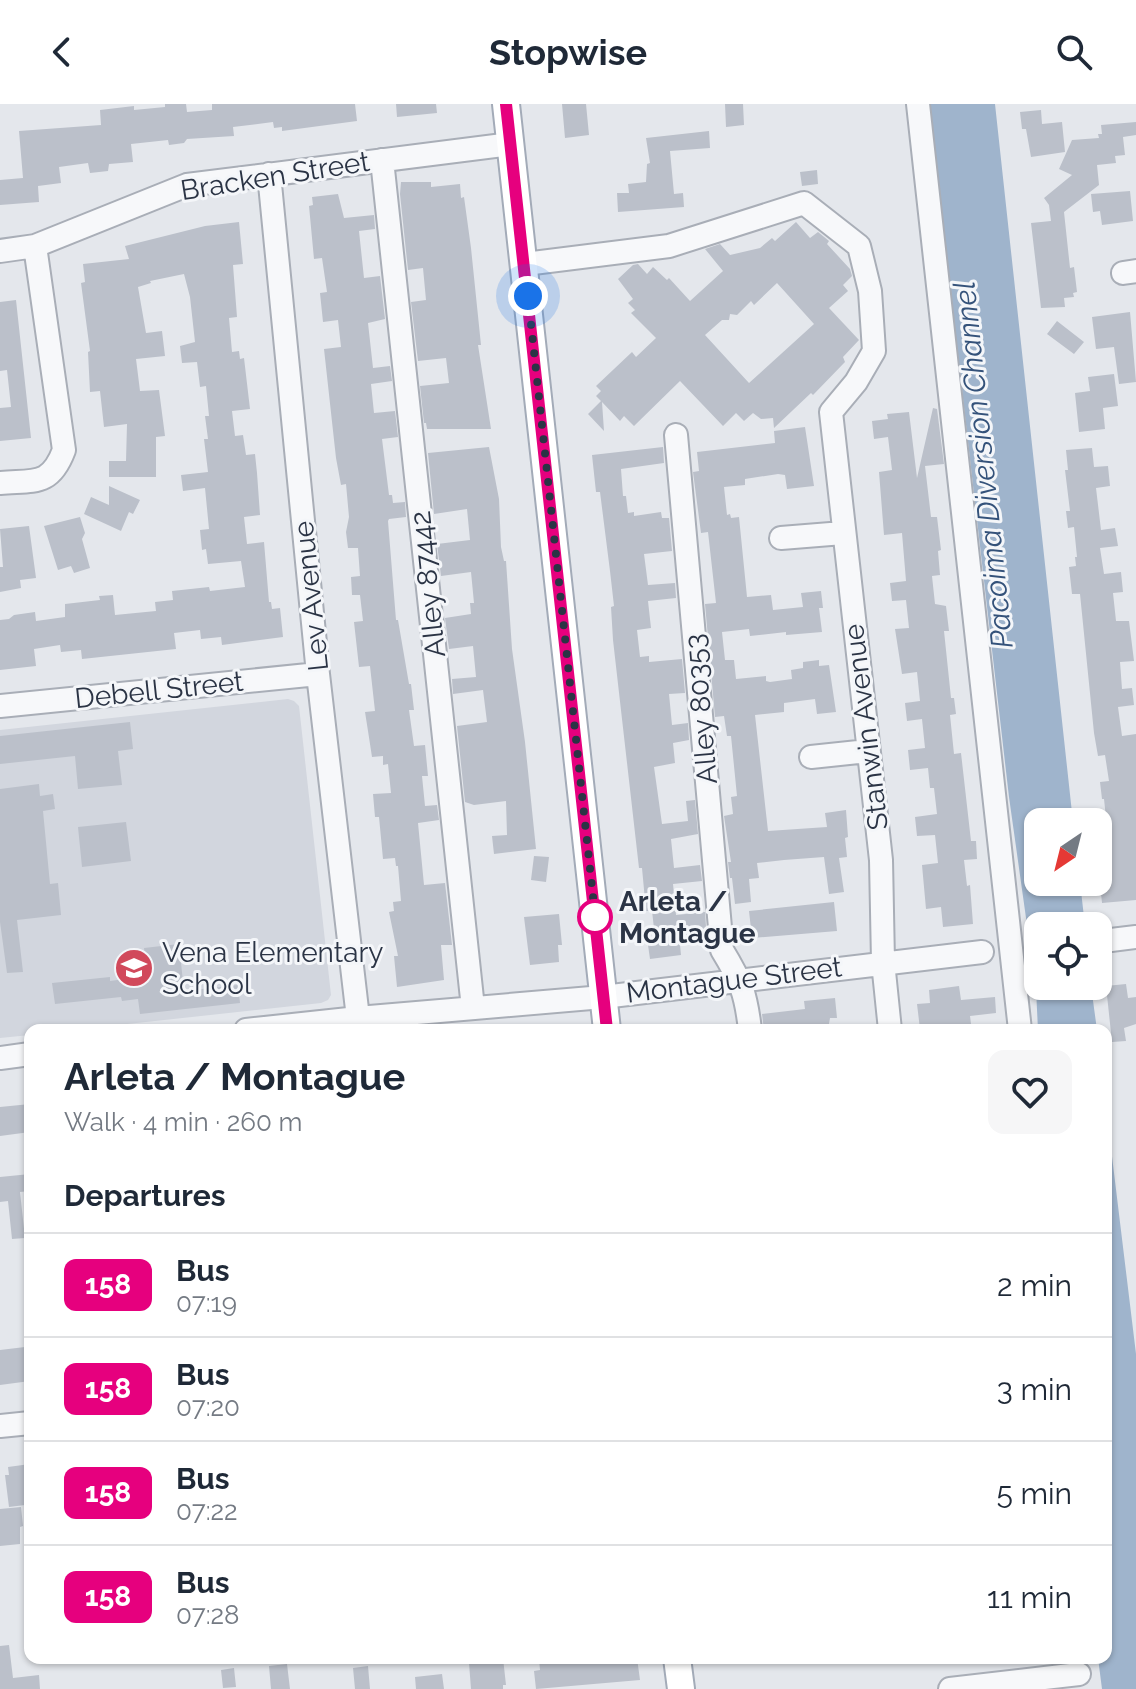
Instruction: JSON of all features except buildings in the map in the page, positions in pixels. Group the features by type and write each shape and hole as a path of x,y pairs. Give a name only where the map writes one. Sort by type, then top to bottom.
{"main road":[{"path":"506,104 606,1024"},
{"path":"678,1664 681,1689"}],"street":[{"path":"918,104 1019,1024"},
{"name":"Bracken Street","path":"0,251 35,246 187,185 511,144"},
{"name":"Alley 87442","path":"382,160 473,1008"},
{"name":"Lev Avenue","path":"269,174 318,674 358,1018"},
{"name":"Stanwin Avenue","path":"525,264 669,246 804,203 859,246 870,291 874,351 856,382 831,412 881,860 883,962 889,1024"},
{"path":"0,483 46,478 58,467 64,450 35,246"},
{"name":"Alley 80353","path":"676,435 722,950 747,997 749,1024"},
{"path":"781,538 843,533"},
{"name":"Debell Street","path":"0,706 318,674"},
{"path":"811,757 868,751"},
{"path":"1112,940 1136,937"},
{"name":"Montague Street","path":"302,1024 603,997 982,952"},
{"path":"0,1058 24,1055"},
{"path":"0,1426 24,1424"},
{"path":"950,1689 1079,1674"}],"shaded area":[{"path":"288,699 294,701 299,706 331,995 328,1000 127,1024 24,1024 24,1036 0,1038 0,730"}],"water":[{"name":"Pacoima Diversion Channel","path":"929,104 995,104 1071,808 1024,808 1024,896 1082,896 1083,912 1025,912 1009,797"},
{"path":"1037,1000 1093,1000 1096,1024 1038,1024"},
{"path":"1112,1156 1136,1354 1136,1689 1102,1689 1099,1664 1112,1664"}],"bus line":[{"name":"158","path":"506,104 606,1024"}],"place":[{"name":"Arleta / Montague","path":"595,917"},
{"name":"Vena Elementary School","path":"134,968"}],"route":[{"path":"528,296 596,924 595,917"}]}
